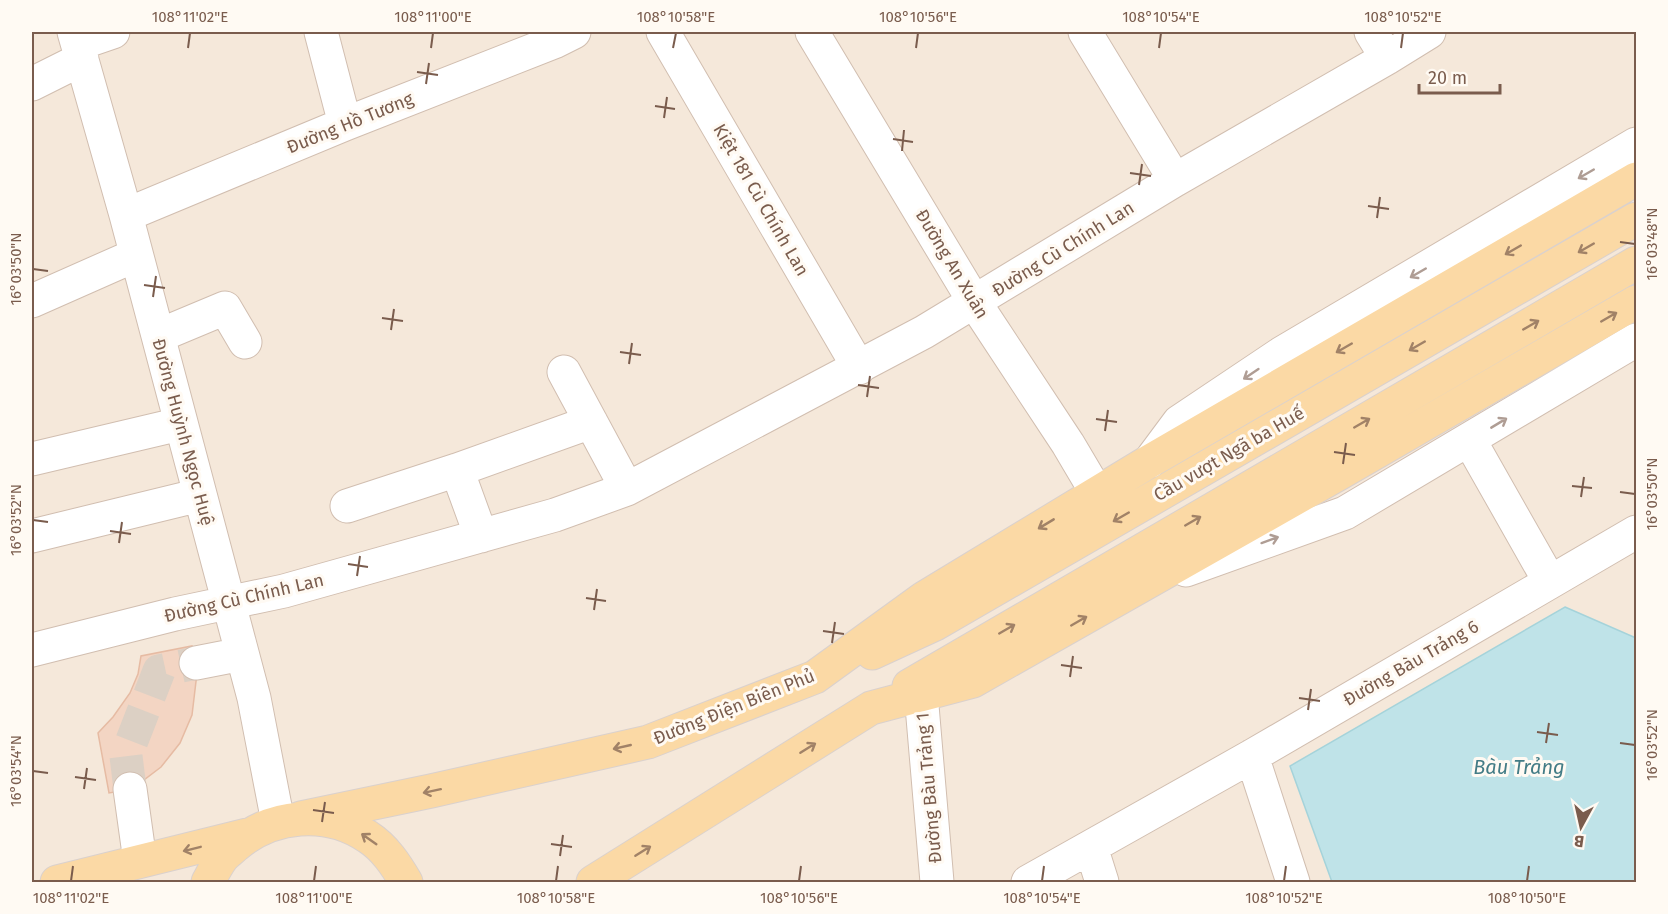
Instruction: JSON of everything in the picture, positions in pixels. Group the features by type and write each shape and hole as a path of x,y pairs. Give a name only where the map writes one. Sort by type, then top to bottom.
{"main road":[{"name":"Cầu vượt Ngã ba Huế","path":"1150,461 1636,179"},
{"name":"Cầu vượt Ngã ba Huế","path":"815,677 935,624 1636,219"},
{"path":"593,882 871,708 1636,263"},
{"path":"871,708 972,681 1636,302"},
{"name":"Đường Điện Biên Phủ","path":"248,835 290,820 431,791 648,741 815,677 924,598 1150,461"},
{"path":"290,820 337,822 368,837 394,861 406,882"},
{"path":"57,882 248,835"},
{"path":"208,882 222,857 248,835"}],"street":[{"path":"32,84 78,45 113,32"},
{"path":"321,32 345,124"},
{"name":"Kiệt 181 Cù Chính Lan","path":"663,32 859,368"},
{"name":"Đường An Xuân","path":"812,32 975,303 1068,444 1097,493"},
{"path":"1085,32 1175,180"},
{"name":"Đường Cù Chính Lan","path":"32,650 229,602 284,591 555,515 627,489 859,368 975,303 1175,180 1301,107 1379,45 1429,32"},
{"name":"Đường Hồ Tương","path":"126,215 560,35"},
{"name":"Đường Huỳnh Ngọc Huệ","path":"78,45 126,215 254,698 290,820"},
{"path":"1150,461 1179,422 1282,353 1636,144"},
{"path":"32,301 136,255"},
{"path":"158,336 225,308 245,342"},
{"path":"1136,588 1345,513 1470,441 1636,340"},
{"path":"564,372 627,489"},
{"path":"347,506 591,422"},
{"path":"32,459 180,424"},
{"path":"1470,441 1550,582"},
{"path":"457,470 481,536"},
{"path":"32,536 200,495"},
{"name":"Đường Bàu Trảng 6","path":"1028,882 1252,756 1636,532"},
{"path":"196,663 242,654"},
{"name":"Đường Bàu Trảng 1","path":"921,694 937,882"},
{"path":"1252,756 1293,882"},
{"path":"130,789 140,861"},
{"path":"1091,848 1102,882"}],"shaded area":[{"path":"32,32 1636,32 1636,882 32,882"}],"water":[{"name":"Bàu Trảng","path":"1565,607 1636,638 1636,882 1332,882 1290,766"}],"building":[{"path":"192,646 197,673 192,715 180,743 161,767 132,789 109,793 98,733 130,693 138,674 141,656"}],"tunnel":[{"path":"130,789 126,756 159,671 196,663"}]}
